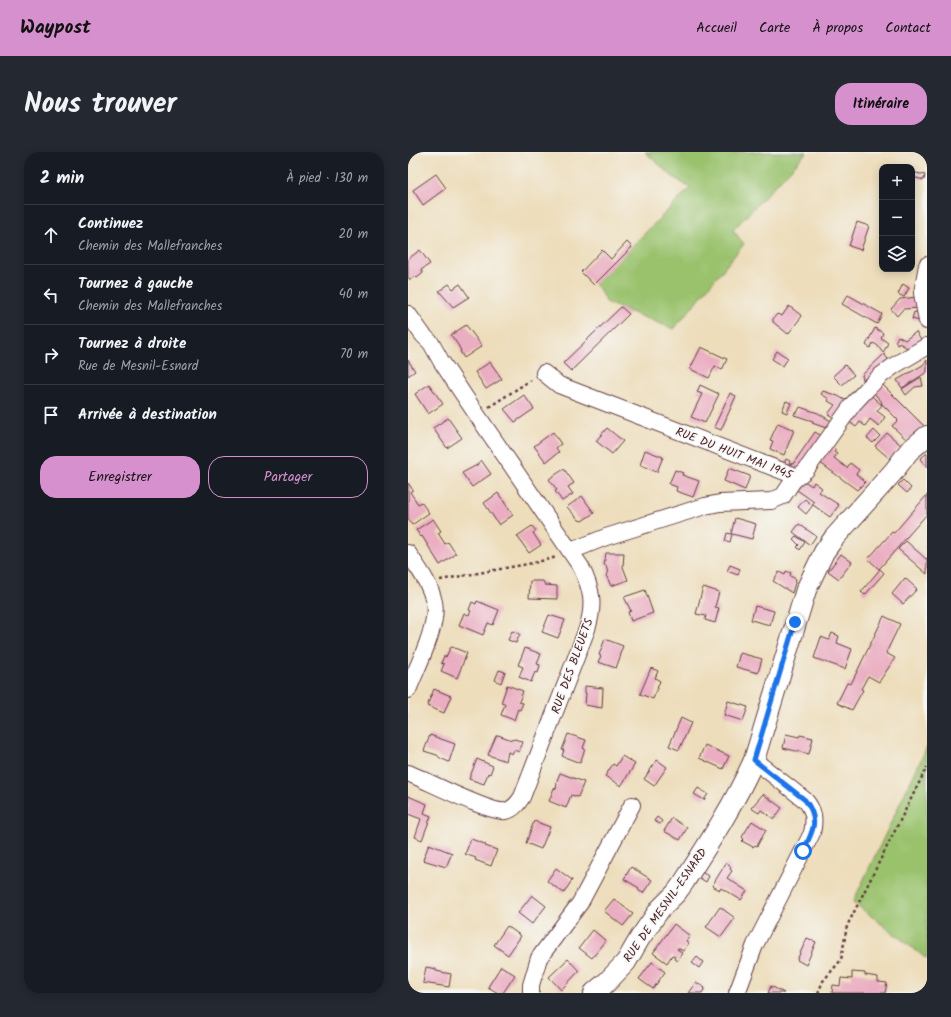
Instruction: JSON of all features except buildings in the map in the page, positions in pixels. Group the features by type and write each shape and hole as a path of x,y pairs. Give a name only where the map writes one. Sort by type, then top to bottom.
{"street":[{"path":"927,265 922,293 927,321"},
{"name":"RUE DES BLEUETS","path":"408,314 422,335 431,343 441,361 477,415 571,551 581,567 591,591 592,604 591,616 522,797 512,809 506,811 496,810 447,791 408,773"},
{"name":"RUE DU HUIT MAI 1945","path":"544,373 560,385 798,477 806,470 853,404 866,389 895,365 927,346"},
{"name":"RUE DE MESNIL-ESNARD","path":"594,993 626,962 660,909 676,893 684,882 734,802 745,781 754,760 806,590 824,552 834,538 909,452 927,436"},
{"path":"571,551 606,537 705,506 720,503 771,500 783,496 798,477"},
{"path":"408,553 427,582 434,602 434,622 408,690"},
{"path":"737,993 755,945 812,832 814,822 814,815 810,806 805,800 754,760"},
{"path":"531,993 531,985 540,958 580,904 632,805"}],"path":[{"path":"477,415 523,384"},
{"path":"427,582 547,560"},
{"path":"818,993 823,981 841,960 847,926 927,767"}],"green space":[{"path":"645,152 807,152 733,230 744,244 674,329 607,303 598,287 594,284 690,188 672,176"},
{"path":"927,747 927,959 853,902"}],"route":[{"path":"795,622 754,760 805,800 810,806 814,815 814,822 812,832 803,851"}]}
